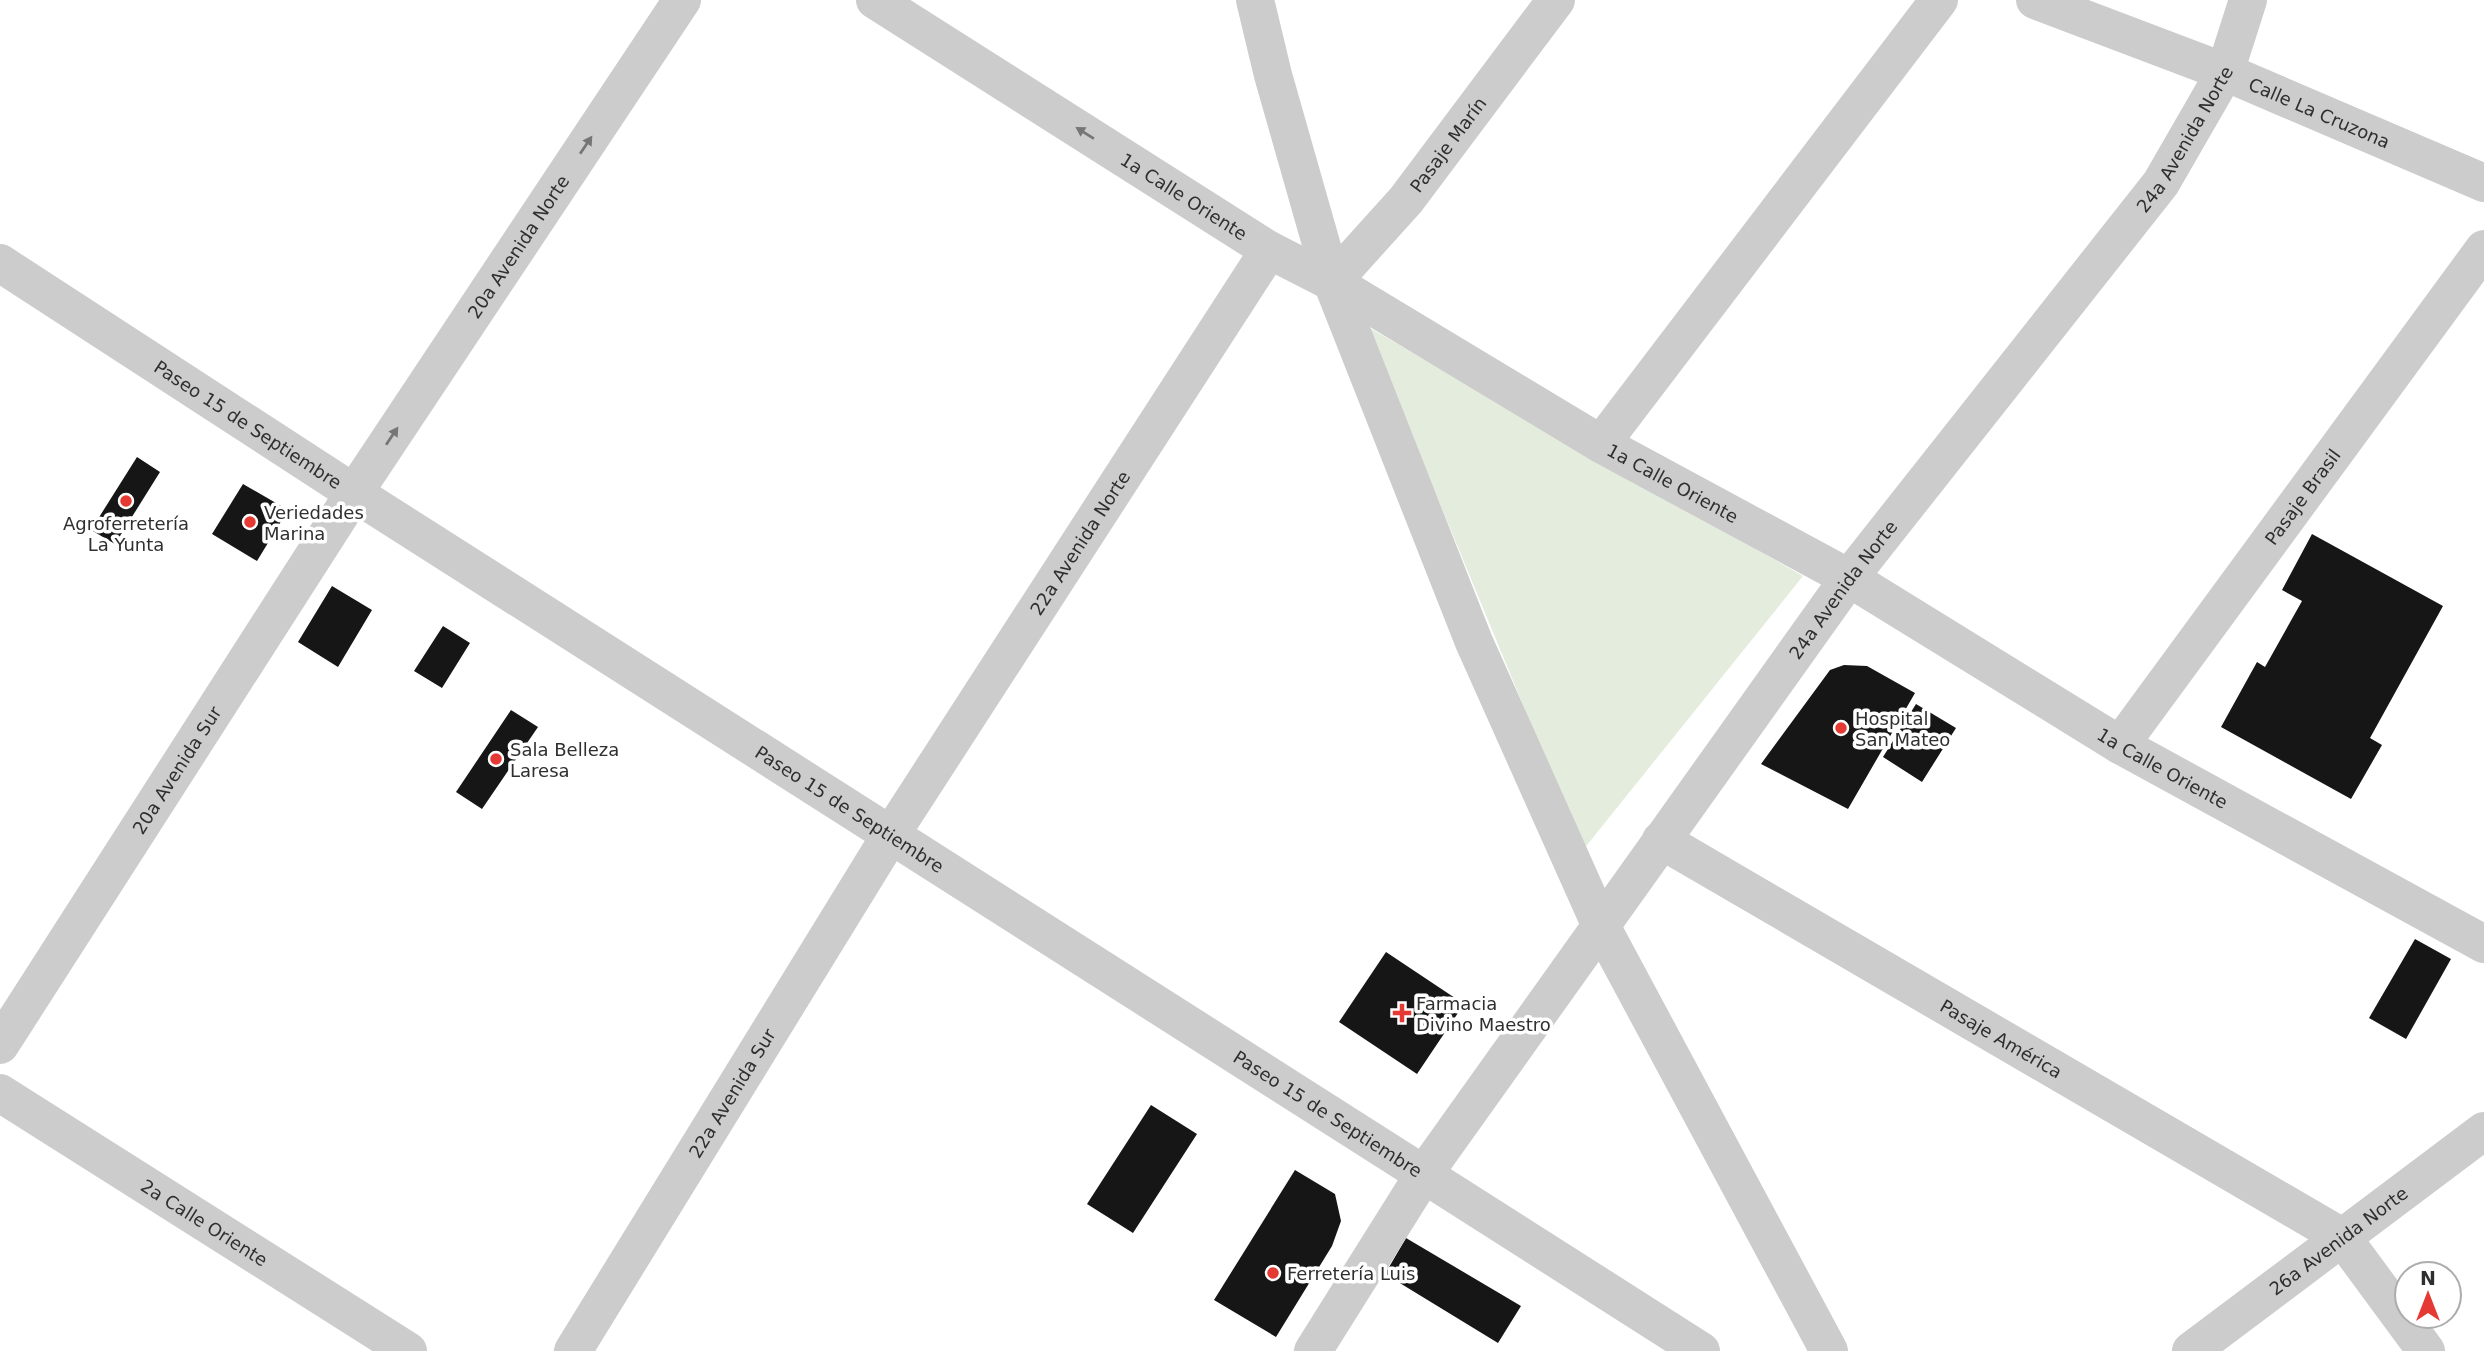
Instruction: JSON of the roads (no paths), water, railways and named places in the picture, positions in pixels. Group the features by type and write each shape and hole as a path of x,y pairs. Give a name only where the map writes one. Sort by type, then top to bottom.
{"street":[{"name":"20a Avenida Norte","path":"354,493 682,0"},
{"name":"1a Calle Oriente","path":"875,0 1269,250 1332,282 1601,444 1849,579 2120,744 2484,944"},
{"path":"1255,0 1273,75 1332,282 1474,642 1600,924 1829,1351"},
{"name":"Pasaje Marín","path":"1332,282 1406,200 1556,0"},
{"path":"1601,444 1939,0"},
{"name":"Calle La Cruzona","path":"2035,0 2225,72 2484,183"},
{"name":"24a Avenida Norte","path":"1313,1351 1424,1174 1849,579 2161,183 2225,72 2248,0"},
{"name":"Pasaje Brasil","path":"2120,744 2484,249"},
{"name":"22a Avenida Norte","path":"890,836 1269,250"},
{"name":"Paseo 15 de Septiembre","path":"0,263 890,836 1702,1351"},
{"name":"20a Avenida Sur","path":"0,1045 354,493"},
{"name":"22a Avenida Sur","path":"573,1351 890,836"},
{"name":"Pasaje América","path":"1661,840 2342,1237"},
{"name":"2a Calle Oriente","path":"0,1093 408,1351"},
{"name":"26a Avenida Norte","path":"2191,1351 2484,1131"},
{"path":"2342,1237 2426,1351"}],"place":[{"name":"Agroferretería La Yunta","path":"126,501"},
{"name":"Veriedades Marina","path":"250,522"},
{"name":"Hospital San Mateo","path":"1841,728"},
{"name":"Sala Belleza Laresa","path":"496,759"},
{"name":"Farmacia Divino Maestro","path":"1402,1013"},
{"name":"Ferretería Luis","path":"1273,1273"}]}
